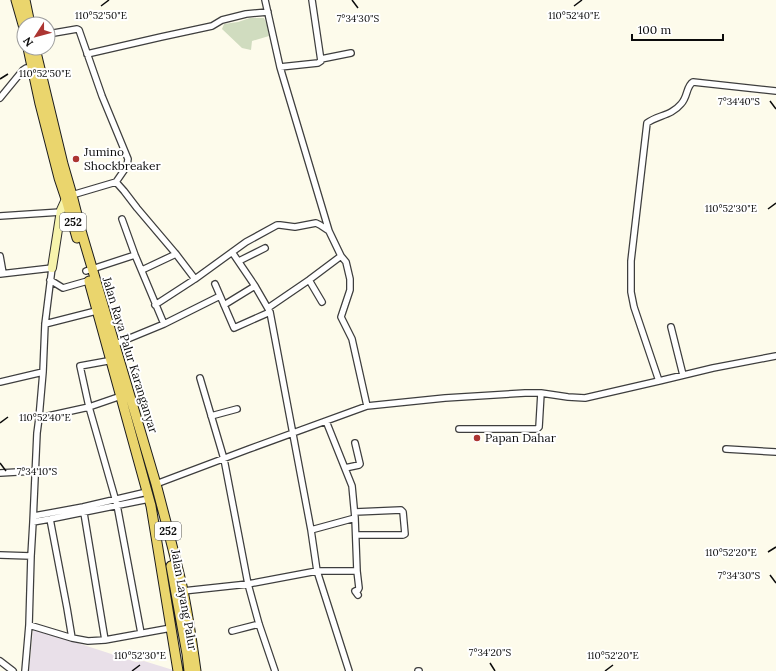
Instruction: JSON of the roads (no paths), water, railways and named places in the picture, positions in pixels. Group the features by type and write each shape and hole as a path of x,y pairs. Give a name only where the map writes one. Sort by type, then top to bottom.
{"main road":[{"path":"16,0 21,16"},
{"path":"25,0 28,16"},
{"name":"Jalan Raya Palur Karanganyar","path":"31,56 36,68 63,164 69,197 82,234 91,275 125,395 152,511 178,671"},
{"name":"Jalan Raya Palur Karanganyar","path":"35,56 36,68"},
{"name":"Jalan Raya Palur Karanganyar","path":"125,395 156,484 163,511 183,591 196,671"},
{"name":"Jalan Layang Palur","path":"152,511 156,520 170,576 187,654 189,671"},
{"name":"Jalan Layang Palur","path":"163,511 163,523 183,671"}],"street":[{"path":"265,0 280,67 329,231 341,256 346,262 351,286 341,317 352,338 367,406"},
{"path":"312,0 321,60"},
{"path":"87,54 161,36 212,26 222,20 246,14 268,12"},
{"path":"25,671 29,625 37,433 43,372 45,324 50,280 61,212 69,197 116,182 127,166 128,159 102,96 79,30 56,33"},
{"path":"280,67 318,63 321,60 351,53"},
{"path":"0,98 23,70 26,68 36,68"},
{"path":"659,381 630,292 631,261 647,123 676,109 687,96 689,86 693,82 776,91"},
{"path":"116,182 195,279"},
{"path":"0,216 61,212"},
{"path":"122,220 155,305 164,324"},
{"path":"155,305 195,279 246,242 278,225 295,227 316,223 329,231"},
{"path":"239,261 265,248"},
{"path":"232,252 269,310 311,530 317,571 349,671"},
{"path":"142,270 176,254"},
{"path":"50,280 63,288 135,255"},
{"path":"0,256 2,273 52,268"},
{"path":"215,284 234,328 269,310 341,256"},
{"path":"309,280 322,302"},
{"path":"224,305 255,286"},
{"path":"111,345 164,324 220,296"},
{"path":"45,324 101,310"},
{"path":"671,327 683,375"},
{"path":"156,484 367,406 444,398 525,393 541,393 585,398 683,375 776,356"},
{"path":"115,359 80,366 89,407 116,503 141,633"},
{"path":"0,382 43,372"},
{"path":"200,378 224,459 248,584 259,624 275,671"},
{"path":"459,429 537,429 539,427 541,393"},
{"path":"39,418 89,407 125,395"},
{"path":"211,416 237,409"},
{"path":"326,421 352,486 359,588 355,591 358,595"},
{"path":"345,468 360,464 355,443"},
{"path":"726,449 776,452"},
{"path":"0,473 35,471"},
{"path":"34,519 83,510 148,495"},
{"path":"34,519 50,520 83,510"},
{"path":"83,510 105,640"},
{"path":"311,530 355,515 402,510 405,534 356,535"},
{"path":"50,520 72,638"},
{"path":"0,555 31,556"},
{"path":"183,591 248,584 317,571 357,571"},
{"path":"232,631 259,624"},
{"path":"29,625 72,638 88,641 105,640 171,628"},
{"path":"0,661 13,671"}],"place":[{"name":"Jumino Shockbreaker","path":"76,159"},
{"name":"Papan Dahar","path":"477,438"}]}
